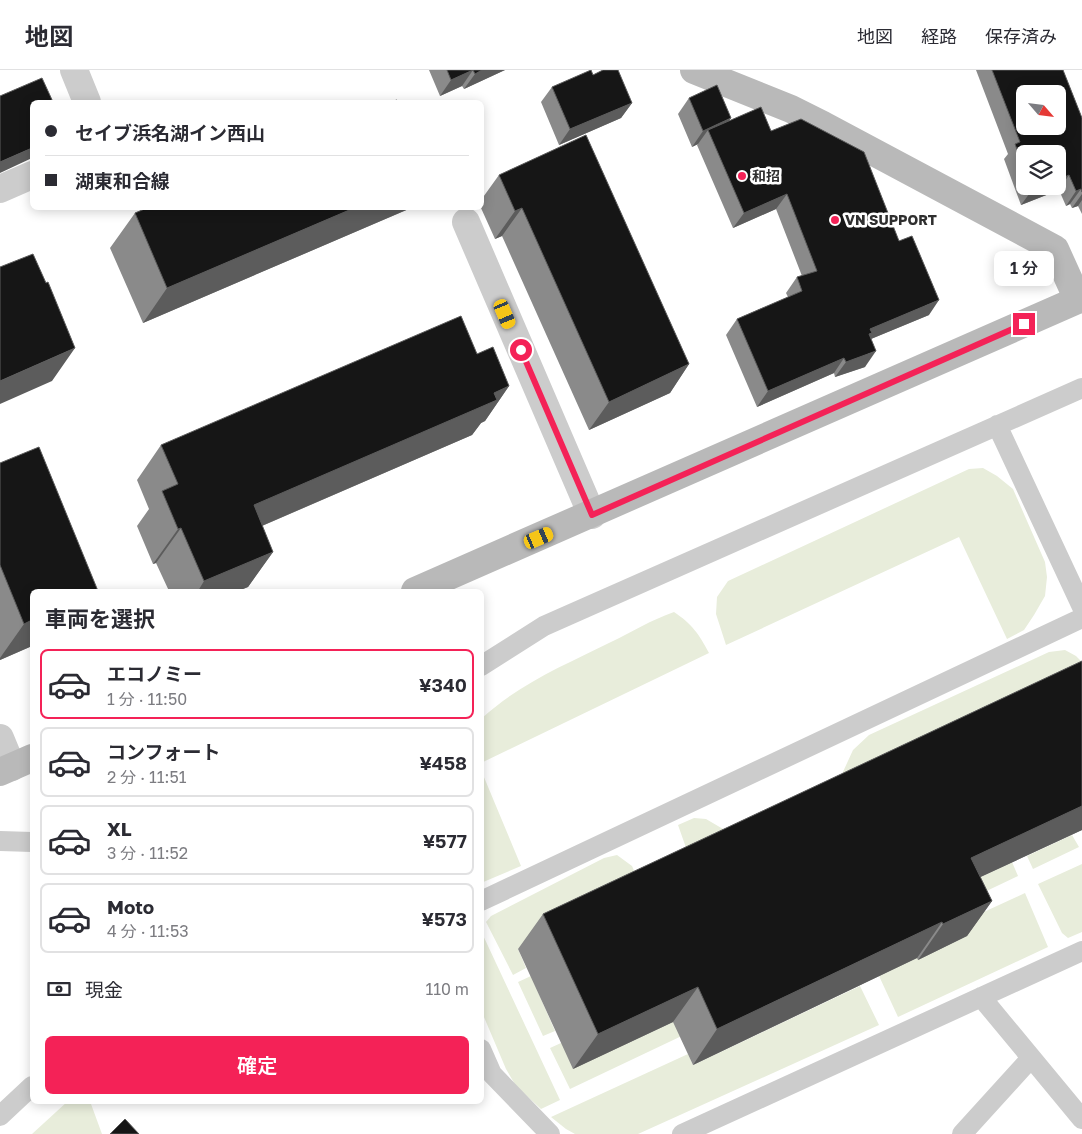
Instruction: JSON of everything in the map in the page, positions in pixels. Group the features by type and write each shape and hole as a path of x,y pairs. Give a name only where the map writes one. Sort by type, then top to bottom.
{"main road":[{"path":"421,589 1080,299 1055,249 823,125 694,70"}],"street":[{"path":"74,70 87,100"},
{"path":"0,189 30,176"},
{"path":"466,222 592,515"},
{"path":"0,738 15,766"}],"lane":[{"path":"484,664 544,626 1082,388"},
{"path":"997,425 1082,607"},
{"path":"484,901 1082,618"},
{"path":"0,841 30,842"},
{"path":"682,1134 1082,951"},
{"path":"981,997 1082,1119"},
{"path":"484,1056 492,1074 550,1134"},
{"path":"962,1134 1031,1058"},
{"path":"0,1116 30,1088"}],"green space":[{"path":"983,468 1013,489 1045,562 1047,577 1045,596 1024,630 1007,639 959,537 726,645 716,614 717,597 728,581 969,469"},
{"path":"674,612 694,630 709,653 484,762 484,716 496,706 543,676 649,622"},
{"path":"1065,650 1082,662 842,774 853,750 869,735 1049,652"},
{"path":"484,777 521,866 484,882"},
{"path":"694,818 706,819 735,836 745,835 760,826 764,834 518,949 526,968 513,975 486,922 491,916 604,858 617,855 632,866 640,884 690,859 678,825"},
{"path":"1072,835 1079,847 1033,869 1027,856"},
{"path":"1012,862 1018,876 871,946 864,932"},
{"path":"1082,864 1082,932 1068,938 1062,933 1038,884"},
{"path":"1025,893 1048,947 898,1017 873,963"},
{"path":"484,937 560,1100 541,1109 516,1086 506,1069 484,1017"},
{"path":"837,946 846,958 570,1089 550,1048 561,1043"},
{"path":"531,976 555,1031 543,1036 518,982"},
{"path":"860,986 879,1025 638,1134 575,1134 551,1117 688,1054 693,1065"},
{"path":"65,1104 91,1104 102,1134 32,1134"}],"building":[{"path":"447,70 473,70 451,80"},
{"path":"473,70 482,70 475,74"},
{"path":"591,70 593,75 603,70 618,70 632,103 570,129 552,87"},
{"path":"992,70 1063,70 1082,118 1082,192 1081,189 1076,191 1069,175 1066,176 1066,145 1016,145 1016,147 1015,144 1020,142 1017,135 1066,135 1066,85 1016,85 1016,132"},
{"path":"42,78 52,100 30,100 30,149 0,162 0,96"},
{"path":"717,85 731,118 703,131 689,98"},
{"path":"761,107 771,131 801,119 864,152 899,241 912,236 939,300 870,329 872,333 869,334 876,351 846,362 844,358 768,391 737,319 802,291 797,277 817,271 787,194 744,213 708,130"},
{"path":"586,135 689,364 609,402 522,208 515,211 499,175"},
{"path":"142,210 349,210 167,288 135,213"},
{"path":"33,254 46,283 48,282 75,348 0,381 0,267"},
{"path":"461,316 477,354 493,347 509,386 494,393 497,400 254,505 273,552 204,581 181,528 178,529 162,491 178,484 161,445"},
{"path":"39,447 97,589 30,589 30,621 24,624 0,565 0,463"},
{"path":"1082,661 1082,806 971,858 992,901 943,924 942,922 717,1029 698,987 598,1034 543,914"},
{"path":"125,1119 139,1134 110,1134"}],"place":[{"name":"和招","path":"742,176"},
{"name":"VN SUPPORT","path":"835,220"}],"route":[{"path":"521,350 592,515 1024,324"}]}
